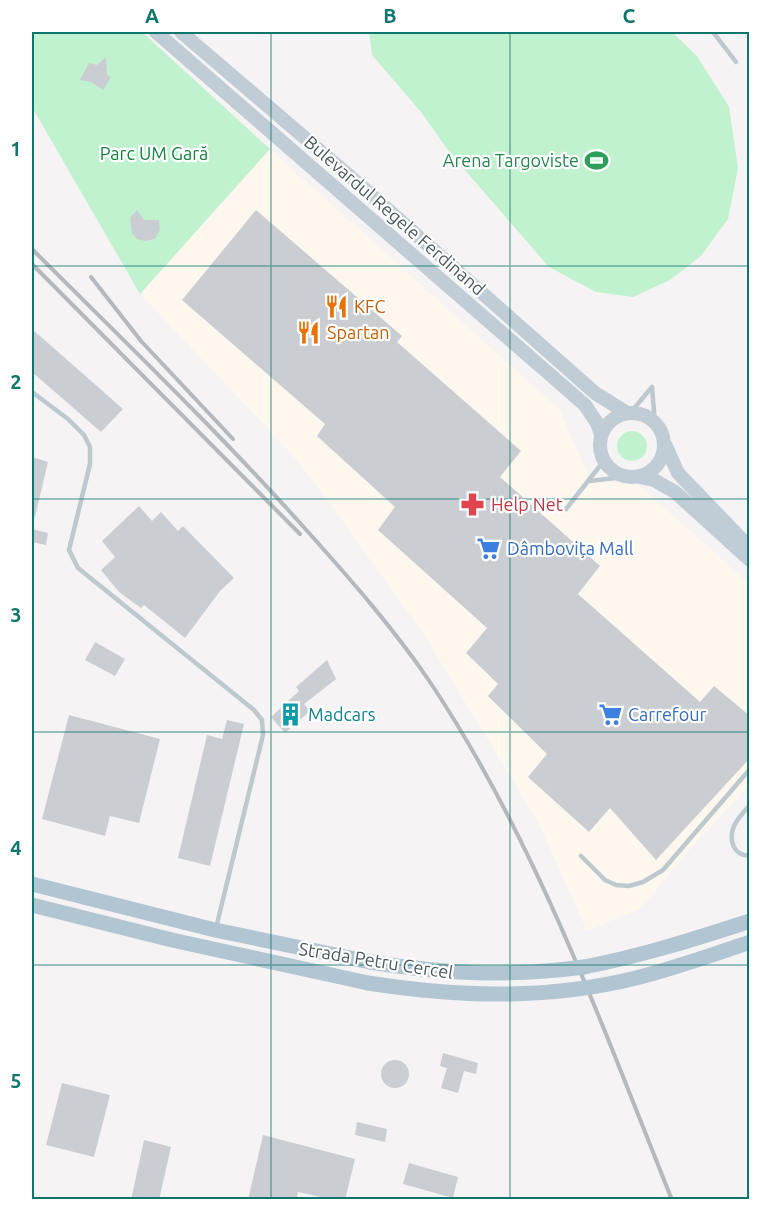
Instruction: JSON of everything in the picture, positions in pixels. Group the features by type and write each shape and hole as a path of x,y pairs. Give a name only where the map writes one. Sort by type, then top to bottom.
{"main road":[{"name":"Bulevardul Regele Ferdinand","path":"156,32 585,405 597,423 601,434 599,444 603,462"},
{"name":"Bulevardul Regele Ferdinand","path":"181,32 360,185 599,396 629,413"},
{"path":"601,434 612,418 629,413 647,417 655,423 678,473 750,548"},
{"path":"640,477 648,474 662,459 664,439"},
{"path":"603,462 615,474 654,480 675,492 750,560"},
{"name":"Strada Petru Cercel","path":"32,884 215,930 370,962 478,974 519,974 584,967 673,946 750,921"},
{"name":"Strada Petru Cercel","path":"32,905 184,943 368,983 478,995 556,991 634,978 680,966 750,942"}],"lane":[{"path":"712,32 736,62"},
{"path":"629,413 652,387 655,423"},
{"path":"32,392 84,435 90,447 90,464 69,550 78,568 254,710 261,720 263,735 215,930"},
{"path":"566,509 603,462"},
{"path":"590,481 623,477"},
{"path":"581,856 604,880 616,885 629,886 643,882 663,870 750,769"},
{"path":"750,805 731,832 732,843 736,851 741,855 750,856"}],"shaded area":[{"path":"270,149 560,410 590,480 639,485 749,584 749,786 687,852 639,909 587,931 539,824 425,636 290,452 140,294"}],"green space":[{"name":"Parc UM Gară","path":"32,32 142,32 270,149 140,294 32,107"},
{"name":"Arena Targoviste","path":"369,32 672,32 697,56 729,107 738,168 728,219 701,256 670,280 633,297 596,292 549,267 450,153 421,112 372,55"},
{"path":"632,431 643,435 647,446 643,457 632,461 621,457 617,446 621,435"}],"building":[{"path":"106,57 107,75 111,77 103,90 91,82 80,80 89,63 97,65"},
{"path":"137,210 144,220 159,220 160,230 155,239 145,241 137,239 132,233 130,218"},
{"name":"Dâmbovița Mall","path":"256,210 402,336 397,342 521,451 500,477 600,566 578,594 700,702 714,686 750,716 750,758 656,860 610,808 589,832 528,777 547,754 488,696 498,684 466,653 487,628 378,530 395,507 317,436 325,424 182,300"},
{"path":"32,329 123,409 101,432 32,372"},
{"path":"32,457 48,462 35,517 32,516"},
{"path":"139,506 152,521 161,512 178,531 183,526 234,578 220,591 185,638 144,605 141,608 119,592 101,570 115,557 102,541"},
{"path":"32,529 48,533 46,545 32,542"},
{"path":"95,642 125,659 115,676 85,660"},
{"path":"327,660 336,679 304,704 310,711 285,733 271,717 299,691 296,687"},
{"path":"69,715 160,739 139,823 110,816 105,836 42,819"},
{"path":"227,720 244,724 210,866 178,858 207,735 222,739"},
{"path":"443,1053 478,1063 476,1074 464,1071 458,1093 441,1088 447,1068 440,1066"},
{"path":"395,1060 405,1064 409,1074 405,1084 395,1088 385,1084 381,1074 385,1064"},
{"path":"62,1083 110,1095 94,1157 46,1145"},
{"path":"357,1122 387,1129 385,1142 355,1135"},
{"path":"263,1135 355,1159 345,1200 298,1192 296,1200 248,1200"},
{"path":"144,1140 171,1147 159,1200 131,1200"},
{"path":"409,1163 458,1177 453,1198 403,1184"}],"railway":[{"path":"32,249 276,496 372,606 430,682 503,805 534,869 592,1000 672,1200"},
{"path":"32,264 300,534"},
{"path":"91,277 141,341 233,439"}],"place":[{"name":"Arena Targoviste","path":"597,160"},
{"name":"KFC","path":"336,306"},
{"name":"Spartan","path":"309,332"},
{"name":"Help Net","path":"473,504"},
{"name":"Dâmbovița Mall","path":"489,548"},
{"name":"Madcars","path":"290,714"},
{"name":"Carrefour","path":"610,714"}]}
